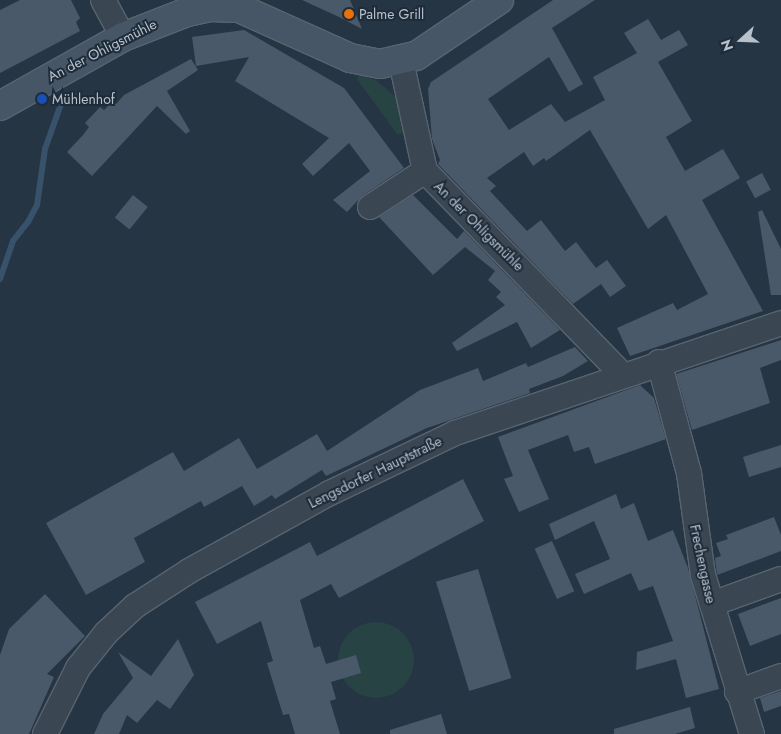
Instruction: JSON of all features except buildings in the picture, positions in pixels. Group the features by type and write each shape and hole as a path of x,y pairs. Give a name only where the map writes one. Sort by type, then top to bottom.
{"street":[{"path":"103,0 123,37"},
{"path":"402,61 431,48 499,0"},
{"name":"An der Ohligsmühle","path":"0,106 123,37 187,12 211,8 239,8 350,58 380,64 402,61 425,171 622,374"},
{"path":"370,207 425,171"},
{"name":"Lengsdorfer Hauptstraße","path":"46,734 66,689 92,649 135,606 168,583 330,493 434,442 622,374 781,323"},
{"name":"Frechengasse","path":"659,362 689,473 697,548 737,692 752,734"},
{"path":"712,604 781,579"},
{"path":"737,692 781,676"}],"green space":[{"path":"359,74 376,80 399,100 405,133 397,134 357,79"},
{"path":"376,622 390,625 403,633 411,646 414,660 411,674 403,687 390,695 376,698 362,695 349,687 341,674 338,660 341,646 349,633 362,625"}],"waterway":[{"path":"0,279 13,241 28,222 37,205 45,149 62,101"}],"place":[{"name":"Palme Grill","path":"349,14"},
{"name":"Mühlenhof","path":"42,99"}]}
